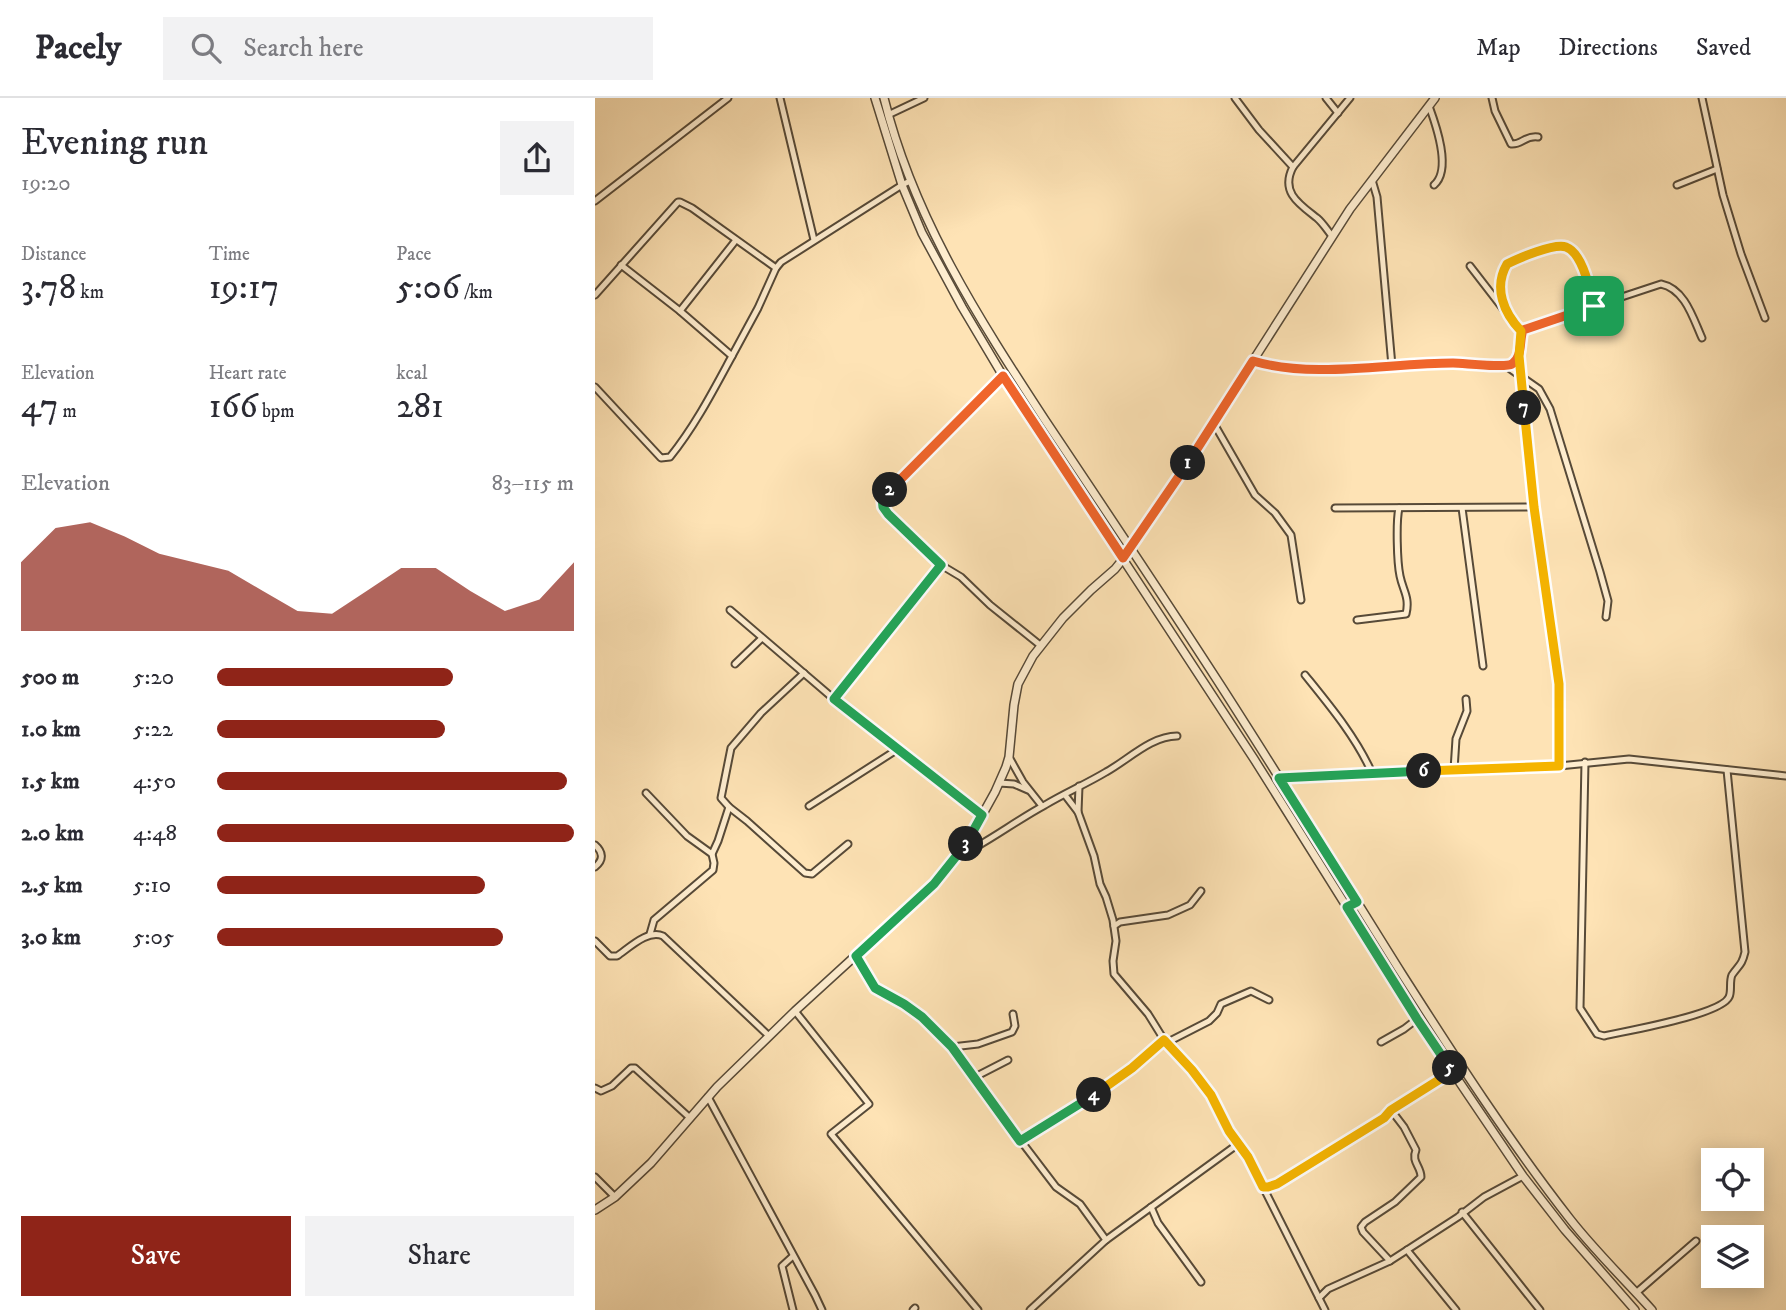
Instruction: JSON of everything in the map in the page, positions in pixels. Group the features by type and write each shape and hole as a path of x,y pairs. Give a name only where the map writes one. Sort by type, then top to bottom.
{"street":[{"path":"595,201 728,98"},
{"path":"780,98 814,240"},
{"path":"875,98 902,185 922,233 1003,376 1255,759 1417,1019 1523,1176 1565,1230 1635,1310"},
{"path":"884,98 910,181 930,227 991,338 1221,685 1465,1072 1573,1223 1652,1310"},
{"path":"888,115 924,98"},
{"path":"1235,98 1259,130 1293,167"},
{"path":"1326,98 1338,113"},
{"path":"1332,236 1319,220 1293,197 1288,180 1293,167 1350,98"},
{"path":"595,1210 615,1197 651,1163 708,1097 769,1036 934,884 964,848 999,783 1009,757 1018,684 1033,656 1063,618 1115,569 1123,558 1162,503 1332,236 1435,98"},
{"path":"1492,98 1495,111 1511,144 1517,144 1529,137 1538,137"},
{"path":"1702,98 1717,169 1741,254 1765,318"},
{"path":"1429,106 1443,160 1441,177 1434,186"},
{"path":"1678,185 1717,169"},
{"path":"1372,180 1377,197 1392,366"},
{"path":"595,387 661,458 670,457 703,410 781,262 910,181"},
{"path":"595,295 675,204 681,202 776,268"},
{"path":"680,312 736,240"},
{"path":"1506,312 1500,286 1507,264 1560,247 1569,248 1580,262 1594,306"},
{"path":"621,265 732,356"},
{"path":"1470,266 1521,331 1519,356 1534,507 1559,684 1559,766"},
{"path":"1521,331 1665,284 1684,301 1702,338"},
{"path":"1253,361 1285,367 1323,369 1456,363 1506,366 1514,363 1519,356"},
{"path":"1506,366 1539,389 1550,409 1608,601 1607,617"},
{"path":"1003,376 882,498 883,507 941,565 961,577 989,605 1041,645"},
{"path":"1213,422 1255,495 1275,513 1291,535 1301,600"},
{"path":"1335,508 1534,507"},
{"path":"1357,620 1406,614 1408,598 1398,566 1399,508"},
{"path":"1462,508 1483,666"},
{"path":"834,699 941,565"},
{"path":"730,610 834,699 982,815"},
{"path":"735,664 762,638"},
{"path":"804,673 761,713 731,748 721,798 805,873 811,874 848,844"},
{"path":"1305,675 1342,722 1372,774"},
{"path":"1454,770 1456,739 1468,711 1466,699"},
{"path":"964,848 976,847 1042,806 1107,772 1156,740 1177,736"},
{"path":"809,806 898,749"},
{"path":"1009,757 1028,790 1042,806"},
{"path":"1279,778 1559,766 1629,759 1786,776"},
{"path":"1585,762 1580,1008 1597,1034 1604,1036 1703,1013 1720,1006 1729,998 1731,976 1743,962 1745,952 1727,770"},
{"path":"999,783 1014,784 1028,790"},
{"path":"1078,812 1079,786"},
{"path":"646,793 687,836 712,854 715,863 713,870 654,920 650,934"},
{"path":"1065,794 1078,812 1113,918 1116,941 1114,974 1148,1014 1165,1042 1211,1095 1229,1131 1248,1157 1325,1310"},
{"path":"712,854 729,807"},
{"path":"595,845 601,850 602,856 595,867"},
{"path":"1114,926 1120,922 1168,915 1190,905 1201,891"},
{"path":"1347,907 1357,902"},
{"path":"1113,918 1120,922"},
{"path":"595,941 610,957 617,956 650,934 663,936 769,1036"},
{"path":"856,956 875,988 922,1017 952,1047 1020,1141 1056,1186 1080,1204 1106,1240"},
{"path":"1020,1141 1079,1106 1165,1042 1209,1021 1221,1004 1253,992 1269,1000"},
{"path":"795,1012 869,1104 831,1134 978,1310"},
{"path":"952,1047 978,1044 1012,1032 1015,1026 1013,1014"},
{"path":"1381,1042 1417,1019"},
{"path":"973,1078 1008,1060"},
{"path":"595,1088 601,1091 608,1089 631,1068 635,1068 690,1118"},
{"path":"1263,1187 1277,1184 1384,1118 1391,1110 1453,1071"},
{"path":"708,1097 822,1310"},
{"path":"1390,1261 1361,1227 1395,1202 1421,1177 1421,1171 1413,1156 1416,1150 1391,1110"},
{"path":"1030,1310 1106,1240 1238,1143"},
{"path":"1319,1298 1328,1289 1390,1261 1484,1197 1523,1176"},
{"path":"595,1177 615,1197"},
{"path":"1151,1207 1158,1223 1201,1282"},
{"path":"1462,1212 1540,1310"},
{"path":"1636,1293 1696,1241"},
{"path":"1407,1250 1456,1310"},
{"path":"793,1256 782,1266 793,1310"},
{"path":"1609,1281 1619,1273"},
{"path":"1315,1287 1328,1289"}],"route":[{"path":"1594,306 1521,331 1519,356 1514,363 1506,366 1456,363 1323,369 1285,367 1253,361 1162,503 1123,558 1003,376 882,498 883,507 888,514 941,565 834,699 982,815 964,848 934,884 856,956 875,988 922,1017 952,1047 1020,1141 1079,1106 1132,1068 1164,1040 1211,1095 1229,1131 1248,1157 1256,1176 1263,1187 1268,1187 1334,1150 1453,1071 1347,907 1357,902 1279,778 1559,766 1559,684 1534,507 1519,356 1520,351 1521,331 1506,312 1501,276 1507,264 1516,260 1552,248 1569,248 1584,270 1594,306"}]}
